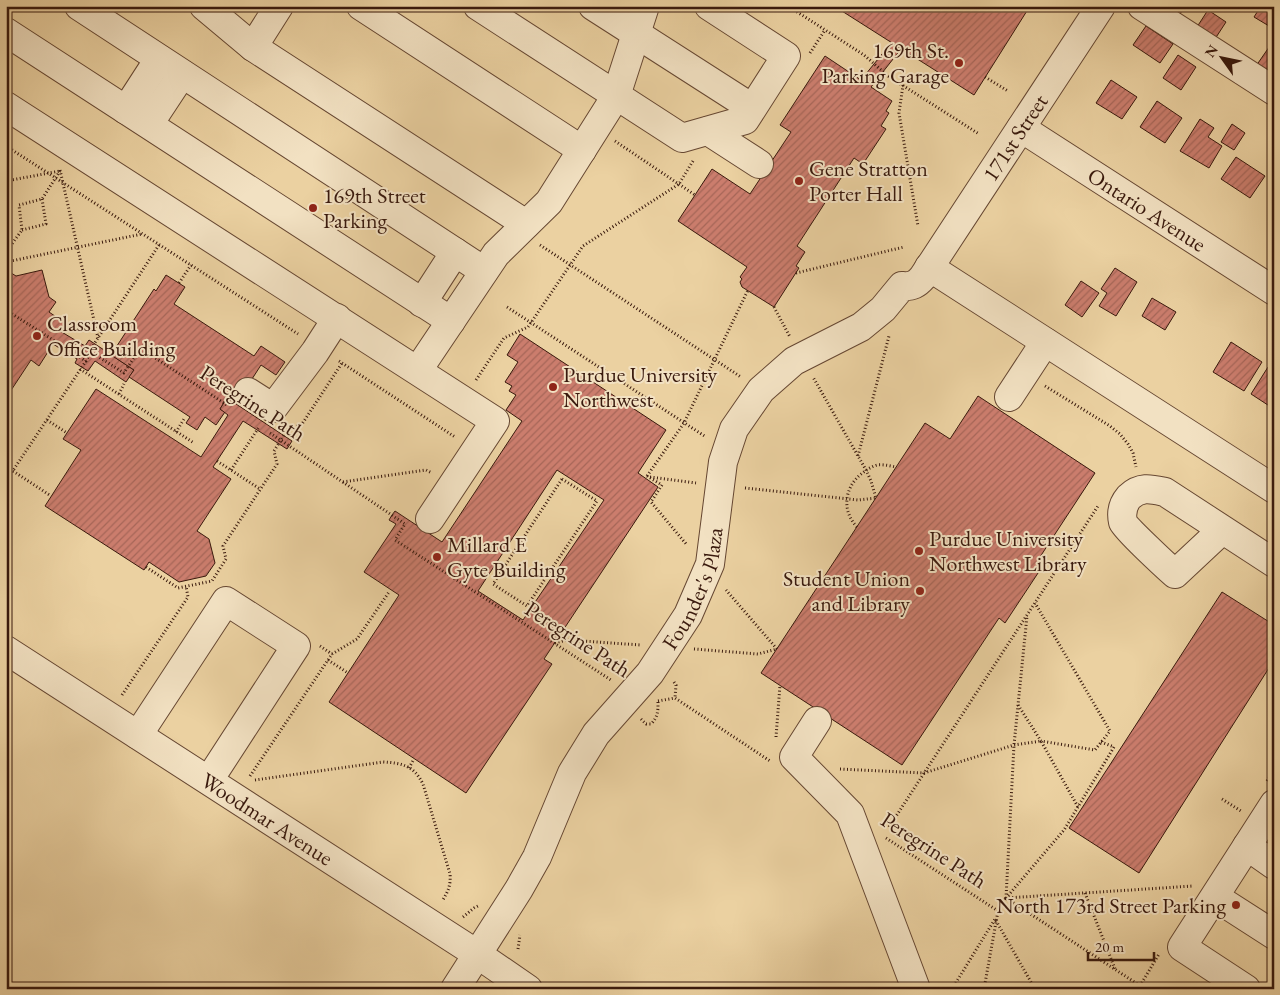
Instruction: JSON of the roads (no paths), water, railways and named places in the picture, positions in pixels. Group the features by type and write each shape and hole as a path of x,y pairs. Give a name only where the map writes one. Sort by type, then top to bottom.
{"street":[{"path":"78,6 484,271"},
{"path":"204,6 253,47 523,228"},
{"path":"253,47 278,6"},
{"path":"361,6 589,139"},
{"path":"478,6 682,138 745,120 786,56 709,6"},
{"path":"593,6 752,108"},
{"path":"418,370 496,254 549,202 616,96 645,6"},
{"name":"171st Street","path":"929,267 1101,6"},
{"path":"1142,6 1274,92"},
{"path":"6,32 450,321"},
{"path":"126,110 159,59"},
{"path":"149,124 182,74"},
{"path":"6,106 71,155 337,318 495,421 430,519"},
{"name":"Ontario Avenue","path":"1022,128 1274,291"},
{"path":"708,131 759,164"},
{"path":"422,303 455,252"},
{"path":"929,267 1274,489"},
{"name":"Founder's Plaza","path":"477,954 519,889 532,865 572,773 596,734 650,673 688,615 710,564 724,462 734,429 760,390 794,361 861,327 883,309 902,286 910,287 918,283 929,267"},
{"path":"238,399 273,408 337,318"},
{"path":"1009,397 1045,342"},
{"path":"1222,530 1274,563"},
{"path":"138,735 226,601 242,611 296,646 208,780"},
{"name":"Woodmar Avenue","path":"6,650 477,954 528,989"},
{"path":"817,721 794,757 850,814 916,989"},
{"path":"1246,989 1182,947 1207,891 1246,846 1274,804"},
{"path":"1246,846 1274,864"},
{"path":"1207,891 1274,935"},
{"path":"454,989 477,954"}],"place":[{"name":"169th St. Parking Garage","path":"959,63"},
{"name":"Gene Stratton Porter Hall","path":"799,181"},
{"name":"169th Street Parking","path":"313,208"},
{"name":"Classroom Office Building","path":"37,336"},
{"name":"Purdue University Northwest","path":"553,387"},
{"name":"Purdue University Northwest Library","path":"919,551"},
{"name":"Millard E Gyte Building","path":"437,557"},
{"name":"Student Union and Library","path":"920,591"},
{"name":"North 173rd Street Parking","path":"1236,905"}]}
